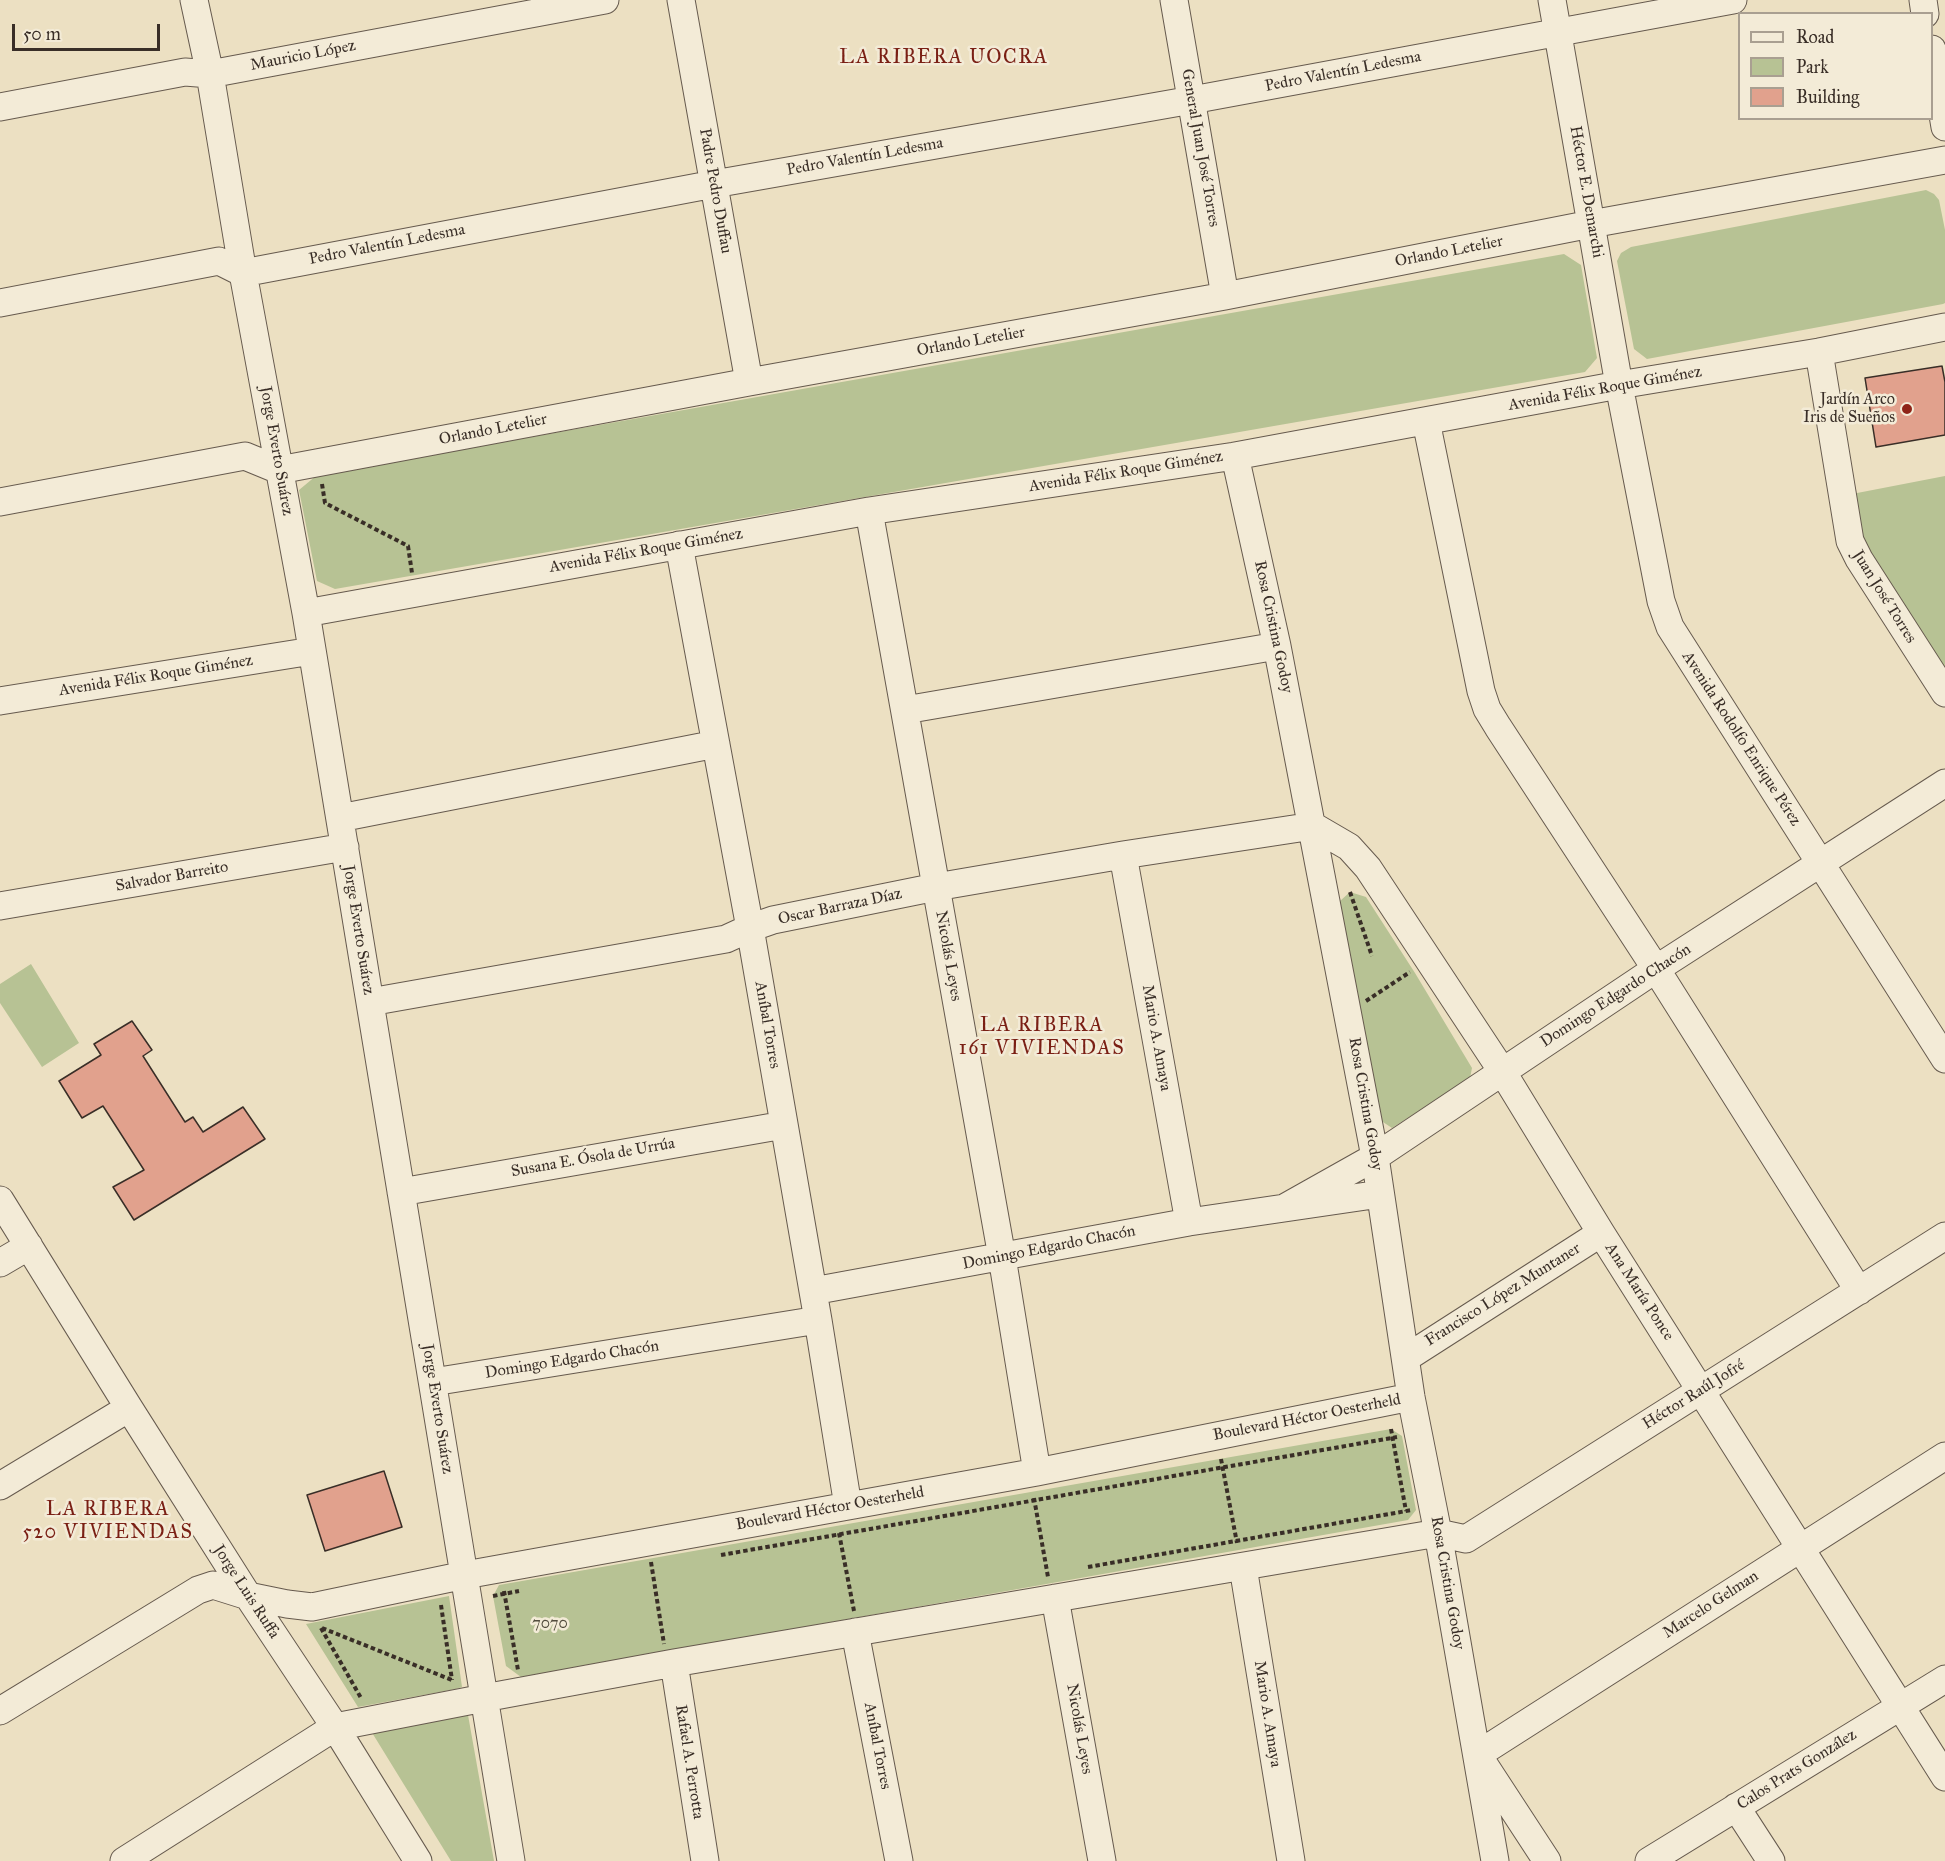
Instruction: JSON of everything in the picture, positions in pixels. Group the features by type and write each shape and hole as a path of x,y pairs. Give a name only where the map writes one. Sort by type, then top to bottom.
{"street":[{"name":"Jorge Everto Suárez","path":"194,0 210,74 243,273 306,613 511,1861"},
{"name":"Mauricio López","path":"0,107 185,72 210,74 605,0"},
{"name":"Padre Pedro Duffau","path":"681,0 749,382"},
{"name":"General Juan José Torres","path":"1174,0 1225,296"},
{"name":"Héctor E. Demarchi","path":"1552,0 1619,385"},
{"name":"Pedro Valentín Ledesma","path":"243,273 714,184 1192,100 1732,0"},
{"path":"1933,55 1944,117"},
{"name":"Orlando Letelier","path":"279,470 1225,296 1591,224 1945,160"},
{"path":"0,303 219,261 243,273"},
{"name":"Avenida Félix Roque Giménez","path":"306,613 869,511 1235,456 1619,385 1819,352 1945,327"},
{"name":"Juan José Torres","path":"1819,352 1850,541 1859,559 1945,693"},
{"name":"Avenida Rodolfo Enrique Pérez","path":"1619,385 1661,601 1670,627 1945,1059"},
{"path":"1426,421 1481,691 1487,709 1656,969 1859,1291"},
{"path":"0,502 245,456 279,470"},
{"name":"Rosa Cristina Godoy","path":"1235,456 1277,646 1375,1156 1411,1397 1438,1533 1495,1861"},
{"name":"Nicolás Leyes","path":"869,511 1002,1257 1035,1482"},
{"name":"Aníbal Torres","path":"679,545 750,928 818,1320 843,1516"},
{"path":"905,710 1277,646"},
{"name":"Avenida Félix Roque Giménez","path":"0,701 312,651"},
{"path":"340,818 716,744"},
{"name":"Domingo Edgardo Chacón","path":"1286,1207 1375,1156 1656,969 1945,783"},
{"name":"Oscar Barraza Díaz","path":"370,1002 726,939 773,920 936,887 1313,826"},
{"name":"Ana María Ponce","path":"1313,826 1349,847 1368,868 1502,1071 1601,1233 1945,1777"},
{"name":"Salvador Barreito","path":"0,906 345,847"},
{"name":"Mario A. Amaya","path":"1123,855 1189,1222"},
{"name":"Susana E. Ósola de Urrúa","path":"401,1192 784,1125"},
{"name":"Domingo Edgardo Chacón","path":"813,1291 1189,1222 1380,1194"},
{"name":"Jorge Luis Ruffa","path":"0,1200 129,1408 248,1596 335,1727 418,1861"},
{"name":"Francisco López Muntaner","path":"1406,1358 1601,1233"},
{"name":"Héctor Raúl Jofré","path":"1438,1533 1466,1539 1945,1236"},
{"path":"0,1263 29,1245"},
{"name":"Domingo Edgardo Chacón","path":"433,1382 818,1320"},
{"name":"Boulevard Héctor Oesterheld","path":"0,1711 198,1590 213,1585 248,1596 312,1607 465,1575 843,1516 1035,1482 1411,1397"},
{"path":"0,1486 129,1408"},
{"name":"Marcelo Gelman","path":"1477,1755 1945,1456"},
{"path":"124,1861 335,1727 669,1658 855,1625 1241,1559 1438,1533"},
{"name":"Mario A. Amaya","path":"1241,1559 1291,1861"},
{"name":"Nicolás Leyes","path":"1052,1591 1102,1861"},
{"name":"Aníbal Torres","path":"855,1625 899,1861"},
{"name":"Rafael A. Perrotta","path":"669,1658 705,1861"},
{"name":"Calos Prats González","path":"1649,1861 1945,1679"},
{"path":"1477,1755 1547,1861"},
{"path":"1736,1807 1771,1861"}],"path":[{"path":"321,475 325,503 408,546 413,575"},
{"path":"1350,891 1371,956"},
{"path":"1359,1006 1413,970"},
{"path":"1391,1429 1408,1520"},
{"path":"712,1556 1402,1436"},
{"path":"1221,1459 1241,1559"},
{"path":"1035,1482 1034,1500 1052,1591"},
{"path":"843,1516 839,1534 855,1625"},
{"path":"651,1559 669,1658"},
{"path":"641,1569 653,1566"},
{"path":"504,1585 518,1675"},
{"path":"493,1596 527,1590"},
{"path":"441,1605 452,1680 456,1689"},
{"path":"318,1622 361,1698"},
{"path":"322,1628 452,1680"}],"green space":[{"path":"1926,190 1939,200 1945,230 1945,303 1647,359 1634,349 1617,261 1621,253 1631,247"},
{"path":"1564,254 1581,265 1597,358 1585,372 335,589 317,581 299,490 317,475"},
{"path":"1945,476 1945,671 1863,542 1852,494"},
{"path":"1350,892 1366,897 1472,1068 1470,1078 1392,1128 1377,1118 1340,901"},
{"path":"31,964 79,1043 42,1067 0,1003 0,984"},
{"name":"7070","path":"1391,1429 1402,1436 1416,1510 1408,1520 521,1677 506,1666 493,1596 499,1585"},
{"path":"449,1596 462,1687 456,1689 358,1707 306,1624"},
{"path":"468,1715 494,1861 451,1861 371,1731"}],"building":[{"name":"Jardín Arco Iris de Sueños","path":"1942,366 1945,382 1945,435 1876,447 1865,378"},
{"path":"132,1021 152,1050 143,1056 185,1122 193,1117 203,1132 243,1107 265,1139 134,1220 113,1187 144,1170 103,1106 82,1118 59,1081 101,1055 94,1044"},
{"path":"384,1471 402,1527 325,1551 307,1495"}],"place":[{"name":"Jardín Arco Iris de Sueños","path":"1907,409"}],"district":[{"name":"LA RIBERA UOCRA","path":"944,58"},
{"name":"LA RIBERA 161 VIVIENDAS","path":"1042,1038"},
{"name":"LA RIBERA 520 VIVIENDAS","path":"108,1522"}]}
